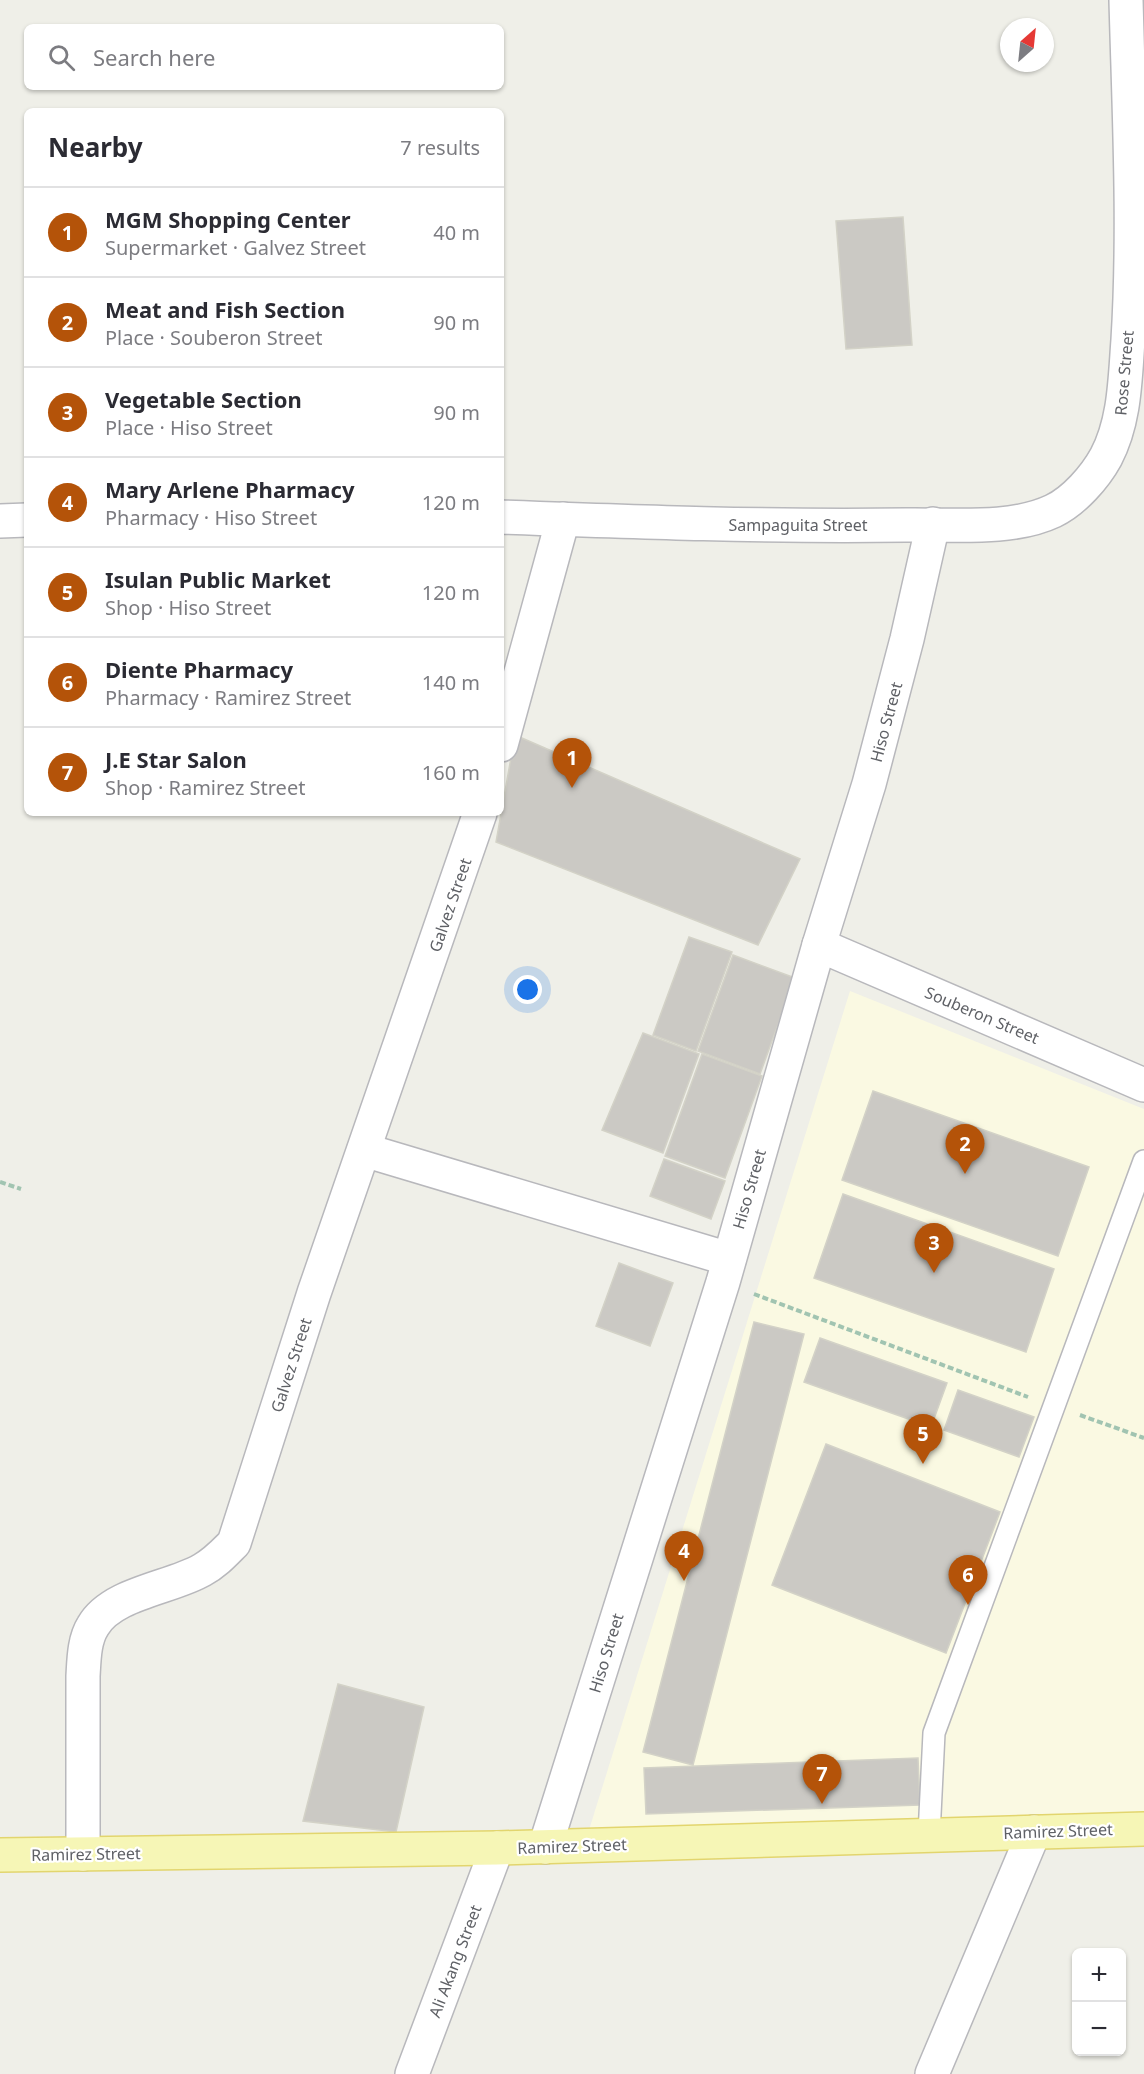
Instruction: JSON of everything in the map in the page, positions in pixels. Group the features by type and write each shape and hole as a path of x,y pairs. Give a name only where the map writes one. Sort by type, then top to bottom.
{"main road":[{"name":"Ramirez Street","path":"0,1855 545,1847 1144,1829"}],"street":[{"name":"Rose Street","path":"1085,486 1105,458 1119,425 1125,383 1131,228 1126,0"},
{"name":"Sampaguita Street","path":"504,517 777,526 977,525 1014,521 1053,511 1085,486"},
{"path":"504,734 563,519"},
{"path":"0,521 24,520"},
{"name":"Hiso Street","path":"545,1847 726,1270 819,945 869,784 907,639 933,524"},
{"name":"Galvez Street","path":"83,1854 84,1651 93,1626 112,1607 201,1571 220,1558 234,1543 364,1150 479,816"},
{"name":"Souberon Street","path":"819,945 1144,1085"},
{"path":"364,1150 726,1270"},
{"path":"932,2074 1034,1832"},
{"name":"Ali Akang Street","path":"412,2074 497,1848"}],"lane":[{"path":"929,1835 934,1733 1056,1407 1144,1161"}],"path":[{"path":"0,1182 21,1188"},
{"path":"726,1270 1056,1407 1144,1438"}],"shaded area":[{"path":"850,991 1144,1109 1144,1819 589,1830"}],"building":[{"path":"903,217 912,345 846,349 836,221"},
{"path":"515,735 800,859 758,945 496,842 501,816 504,816 504,797"},
{"path":"689,937 732,952 696,1051 653,1035"},
{"path":"733,955 795,978 760,1074 698,1051"},
{"path":"643,1033 699,1054 663,1153 602,1130"},
{"path":"702,1054 762,1076 725,1178 665,1156"},
{"path":"873,1091 1089,1167 1058,1256 842,1180"},
{"path":"664,1159 725,1181 711,1219 650,1196"},
{"path":"843,1194 1054,1269 1026,1352 814,1278"},
{"path":"619,1263 673,1283 650,1346 596,1326"},
{"path":"754,1322 804,1334 693,1765 643,1752"},
{"path":"820,1338 947,1383 931,1427 804,1382"},
{"path":"958,1390 1034,1417 1019,1457 944,1430"},
{"path":"826,1444 1000,1512 946,1653 772,1585"},
{"path":"338,1684 424,1707 396,1832 303,1821"},
{"path":"918,1758 920,1805 646,1814 644,1768"}],"place":[{"name":"MGM Shopping Center","path":"572,788"},
{"name":"Meat and Fish Section","path":"965,1174"},
{"name":"Vegetable Section","path":"934,1273"},
{"name":"Isulan Public Market","path":"923,1464"},
{"name":"Mary Arlene Pharmacy","path":"684,1581"},
{"name":"Diente Pharmacy","path":"968,1605"},
{"name":"J.E Star Salon","path":"822,1804"}]}
